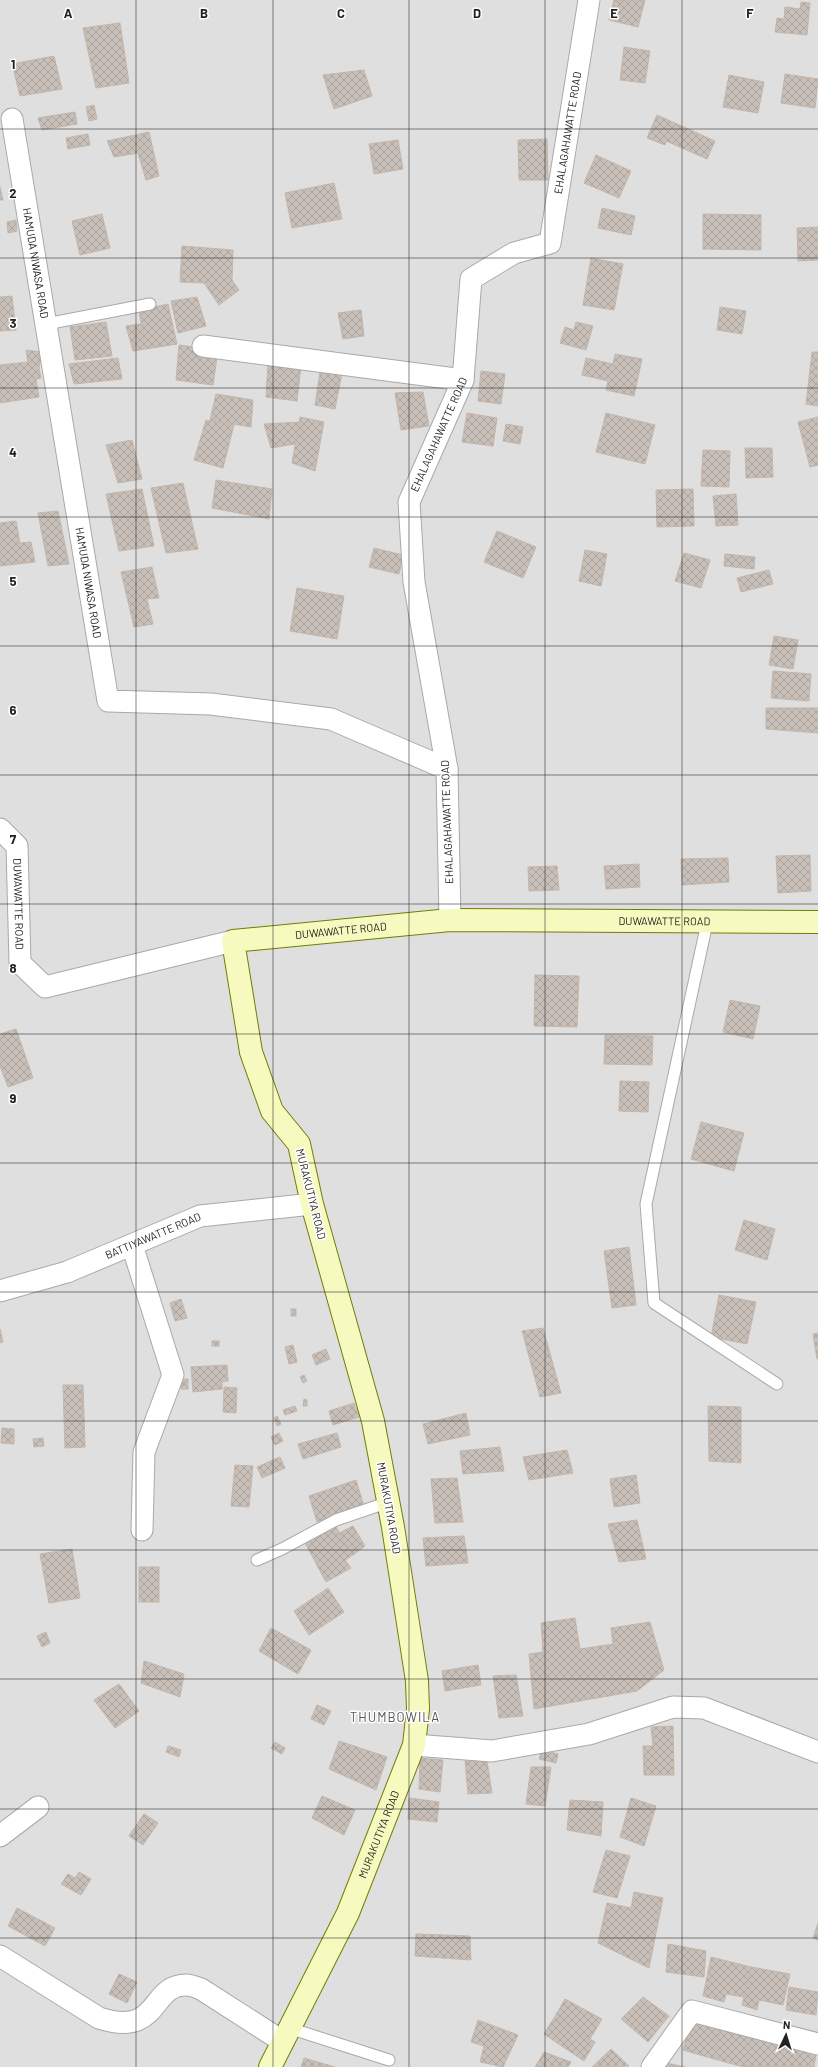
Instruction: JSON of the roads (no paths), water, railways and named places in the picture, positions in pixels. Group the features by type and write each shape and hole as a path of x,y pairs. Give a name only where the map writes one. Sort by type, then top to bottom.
{"street":[{"name":"EHALAGAHAWATTE ROAD","path":"450,920 447,769 414,582 409,502 463,380 471,279 514,253 550,243 589,0"},
{"name":"HAMUDA NIWASA ROAD","path":"12,120 108,701 211,704 331,720 447,769"},
{"path":"203,346 463,380"},
{"name":"DUWAWATTE ROAD","path":"0,829 17,846 20,963 45,987 233,941 450,920 707,923 818,922"},
{"name":"MURAKUTIYA ROAD","path":"233,941 251,1052 272,1111 299,1144 312,1204 373,1421 389,1502 417,1681 418,1709 414,1745 348,1913 270,2067"},
{"name":"BATTIYAWATTE ROAD","path":"0,1292 67,1272 200,1216 312,1204"},
{"path":"132,1244 173,1374 144,1452 142,1530"},
{"path":"414,1745 492,1751 589,1734 673,1707 704,1708 818,1752"},
{"path":"0,1836 38,1807"},
{"path":"0,1956 99,2018 115,2023 129,2023 141,2019 156,2006 166,1992 176,1987 187,1985 201,1989 286,2035"},
{"path":"652,2067 692,2011 818,2044"}],"lane":[{"path":"46,324 150,304"},
{"path":"707,923 646,1204 654,1304 778,1384"},
{"path":"257,1560 282,1549 336,1520 389,1502"},
{"path":"286,2035 389,2060"}],"district":[{"name":"THUMBOWILA","path":"395,1717"}]}
